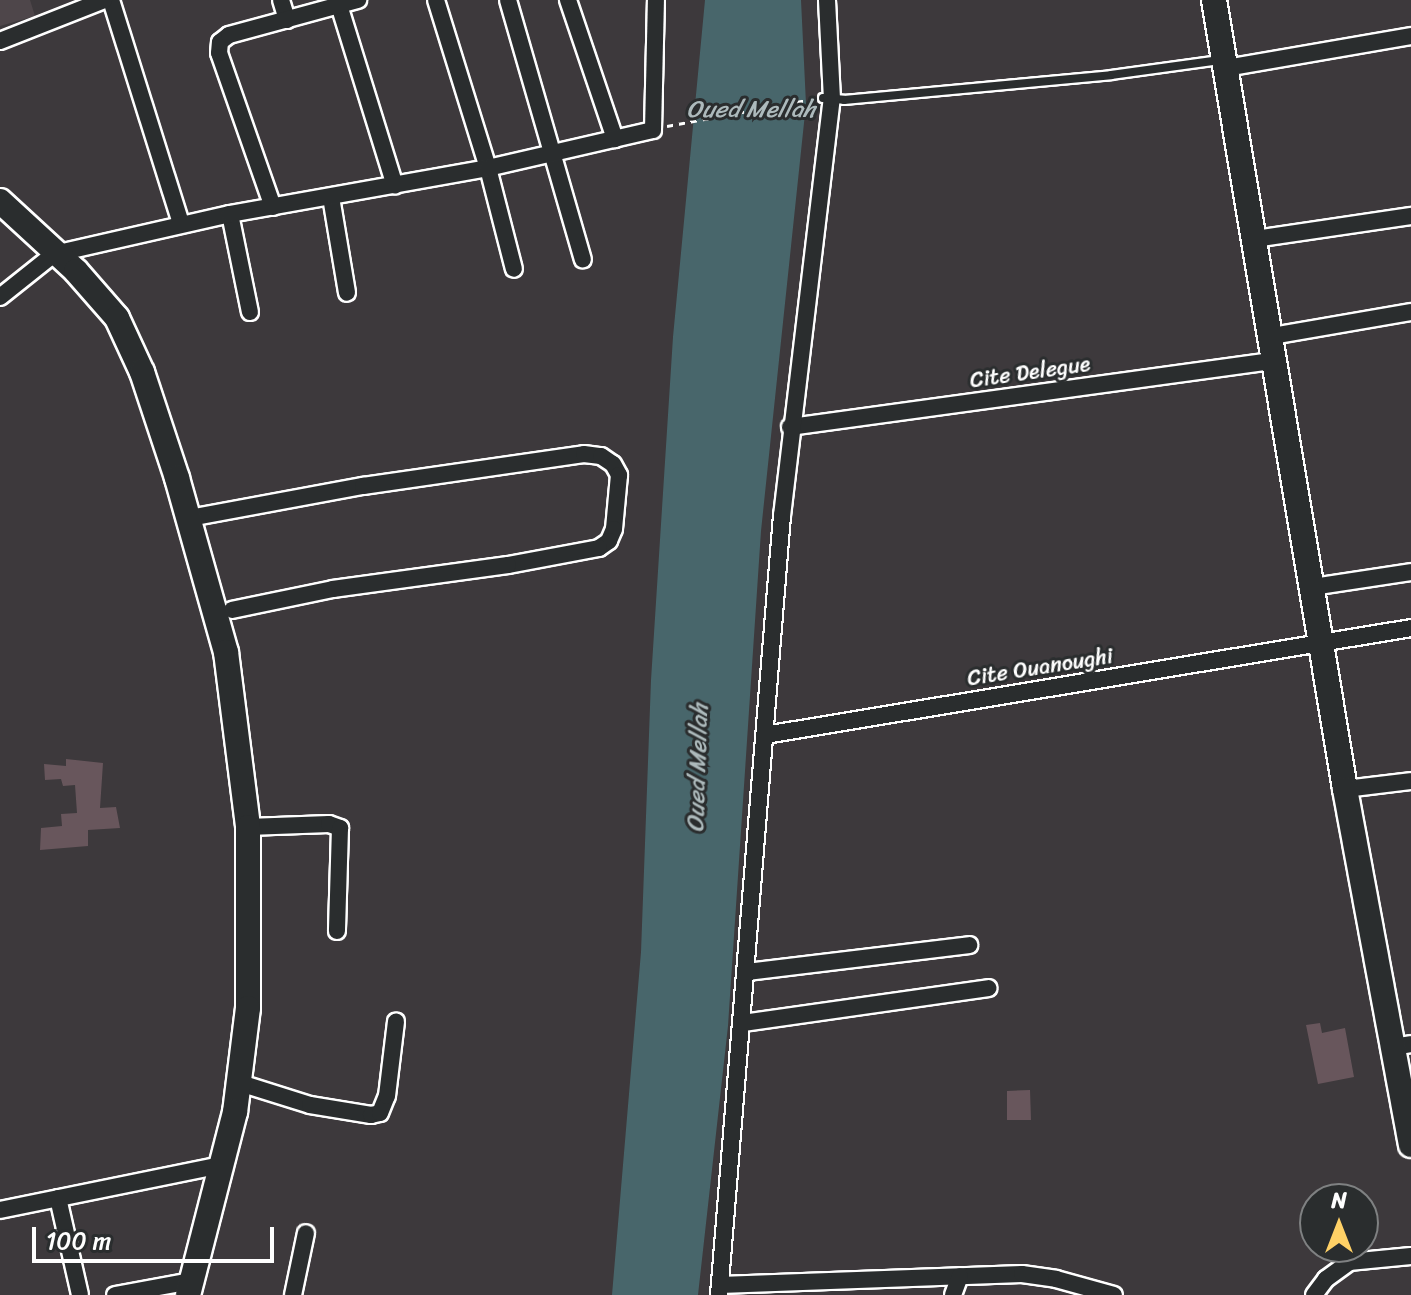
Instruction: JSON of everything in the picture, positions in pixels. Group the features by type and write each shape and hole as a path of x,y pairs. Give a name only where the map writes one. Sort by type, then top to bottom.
{"street":[{"path":"0,41 104,0"},
{"path":"111,0 181,224"},
{"path":"281,0 287,20"},
{"path":"273,207 219,53 220,42 229,35 358,0"},
{"path":"436,0 488,168 514,269"},
{"path":"508,0 583,259"},
{"path":"568,0 615,139"},
{"path":"0,297 54,254 230,214 488,168 656,129 656,0"},
{"path":"827,0 828,98 790,427 719,1290 1022,1274 1066,1289 1114,1295"},
{"path":"1214,0 1345,789 1402,1046 1411,1145"},
{"path":"339,5 395,186"},
{"path":"1226,64 1411,36"},
{"path":"331,197 347,293"},
{"path":"0,201 54,254 76,271 117,318 142,372 190,518 226,652 248,827 250,971 240,1083 190,1288 115,1295"},
{"path":"230,214 250,312"},
{"path":"1255,239 1411,216"},
{"path":"1272,336 1411,312"},
{"name":"Cite Delegue","path":"790,427 1276,360"},
{"path":"190,518 363,486 584,454 601,456 613,464 619,475 614,529 609,541 599,548 508,565 333,589 232,610"},
{"path":"1313,587 1411,572"},
{"name":"Cite Ouanoughi","path":"765,735 1411,628"},
{"path":"1345,789 1411,781"},
{"path":"248,827 329,824 340,828 337,931"},
{"path":"747,972 969,945"},
{"path":"743,1023 989,988"},
{"path":"240,1083 310,1105 371,1115 380,1113 387,1096 396,1022"},
{"path":"0,1210 221,1165"},
{"path":"58,1198 80,1295"},
{"path":"293,1295 306,1233"},
{"path":"1314,1295 1326,1279 1349,1262 1411,1256"},
{"path":"953,1295 960,1276"}],"lane":[{"path":"828,98 1226,64"}],"path":[{"path":"656,129 828,98"}],"shaded area":[{"path":"0,0 30,0 35,16 0,26"}],"water":[{"name":"Oued Mellah","path":"705,0 801,0 806,104 761,531 728,1026 698,1295 612,1295 641,952 651,680 673,337"}],"building":[{"path":"66,759 103,763 100,808 116,807 120,828 88,830 88,846 40,850 41,828 62,826 61,814 77,813 75,785 63,786 61,779 45,780 44,764 66,766"},
{"path":"1320,1023 1322,1033 1345,1028 1354,1077 1318,1084 1306,1025"},
{"path":"1030,1090 1031,1120 1007,1120 1007,1091"}]}
